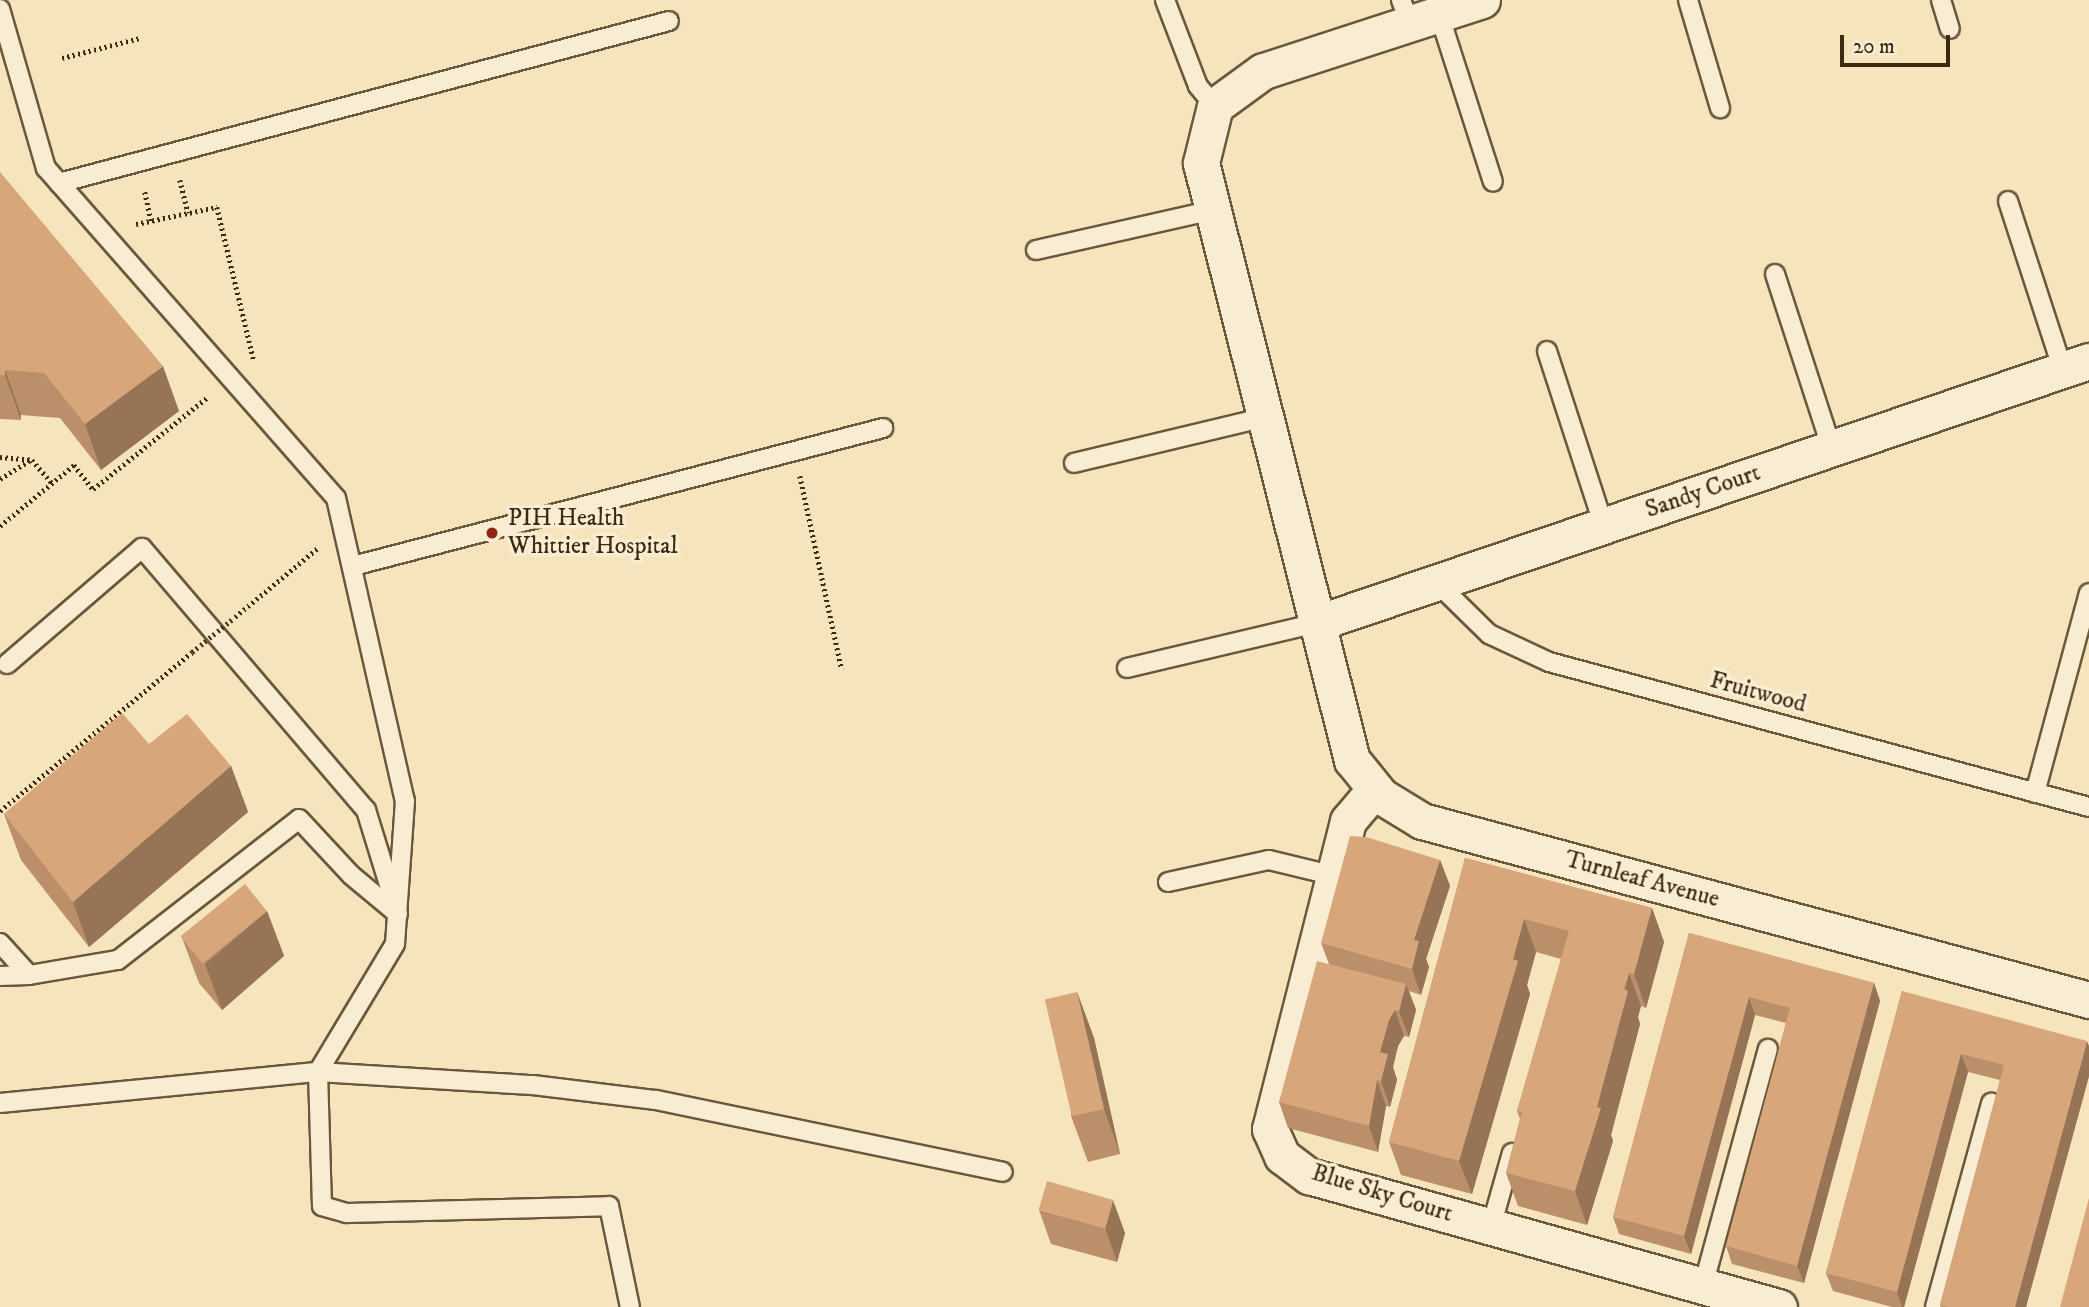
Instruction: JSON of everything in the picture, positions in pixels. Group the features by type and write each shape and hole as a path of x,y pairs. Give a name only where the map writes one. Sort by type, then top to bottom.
{"street":[{"path":"1215,106 1263,71 1417,12 1482,0"},
{"name":"Turnleaf Avenue","path":"1215,106 1201,163 1352,760 1375,789 1422,821 2089,1000"},
{"name":"Sandy Court","path":"1317,623 2076,366"},
{"name":"Blue Sky Court","path":"1375,789 1348,821 1270,1129 1282,1156 1309,1176 1779,1307"}],"lane":[{"path":"1165,0 1198,86 1215,106"},
{"path":"1688,0 1720,108"},
{"path":"1941,0 1950,29"},
{"path":"0,12 46,168 336,498 405,801 395,943 318,1072 322,1206 348,1213 609,1206 629,1307"},
{"path":"1417,12 1493,182"},
{"path":"59,183 669,21"},
{"path":"2008,201 2076,366"},
{"path":"1036,250 1213,210"},
{"path":"1775,274 1832,449"},
{"path":"1547,351 1604,526"},
{"path":"1074,463 1265,417"},
{"path":"353,566 883,428"},
{"path":"7,664 142,548 366,810 398,914"},
{"name":"Fruitwood","path":"1437,583 1489,634 1549,662 2089,807"},
{"path":"2035,793 2089,593"},
{"path":"1128,668 1317,623"},
{"path":"0,976 29,975 118,960 299,819 351,875 398,914"},
{"path":"1168,882 1269,860 1335,876"},
{"path":"0,943 29,975"},
{"path":"1703,1286 1768,1049"},
{"path":"0,1103 318,1072 533,1085 656,1100 1003,1171"},
{"path":"1935,1307 1991,1103"},
{"path":"1491,1227 1516,1137"}],"path":[{"path":"62,58 140,38"},
{"path":"180,180 188,213"},
{"path":"145,192 151,221"},
{"path":"136,224 217,207 255,365"},
{"path":"0,526 74,465 93,489 208,397"},
{"path":"0,457 32,460 52,483"},
{"path":"0,479 32,460"},
{"path":"797,463 842,670"},
{"path":"0,811 325,542"}],"building":[{"path":"0,172 163,366 85,424 44,373 5,370 5,375 0,375"},
{"path":"122,713 149,744 187,714 231,766 73,902 4,814"},
{"path":"1350,836 1366,837 1440,860 1414,940 1419,941 1412,969 1321,943"},
{"path":"1465,858 1652,908 1634,974 1629,973 1624,989 1628,991 1597,1107 1601,1108 1575,1191 1506,1173 1522,1112 1517,1111 1569,931 1524,919 1513,959 1518,961 1459,1161 1389,1142"},
{"path":"245,884 267,911 203,963 180,936"},
{"path":"1689,933 1874,983 1797,1266 1726,1246 1790,1008 1749,997 1684,1236 1613,1217"},
{"path":"1317,961 1406,984 1399,1011 1395,1010 1389,1020 1380,1052 1388,1054 1381,1081 1377,1080 1369,1126 1279,1102"},
{"path":"1902,991 2087,1041 2015,1307 1940,1305 2004,1065 1961,1054 1897,1292 1826,1273"},
{"path":"1077,992 1104,1109 1072,1116 1045,999"},
{"path":"1047,1181 1113,1200 1105,1229 1039,1210"},
{"path":"2089,1198 2089,1307 2060,1307"}],"place":[{"name":"PIH Health Whittier Hospital","path":"492,533"}]}
